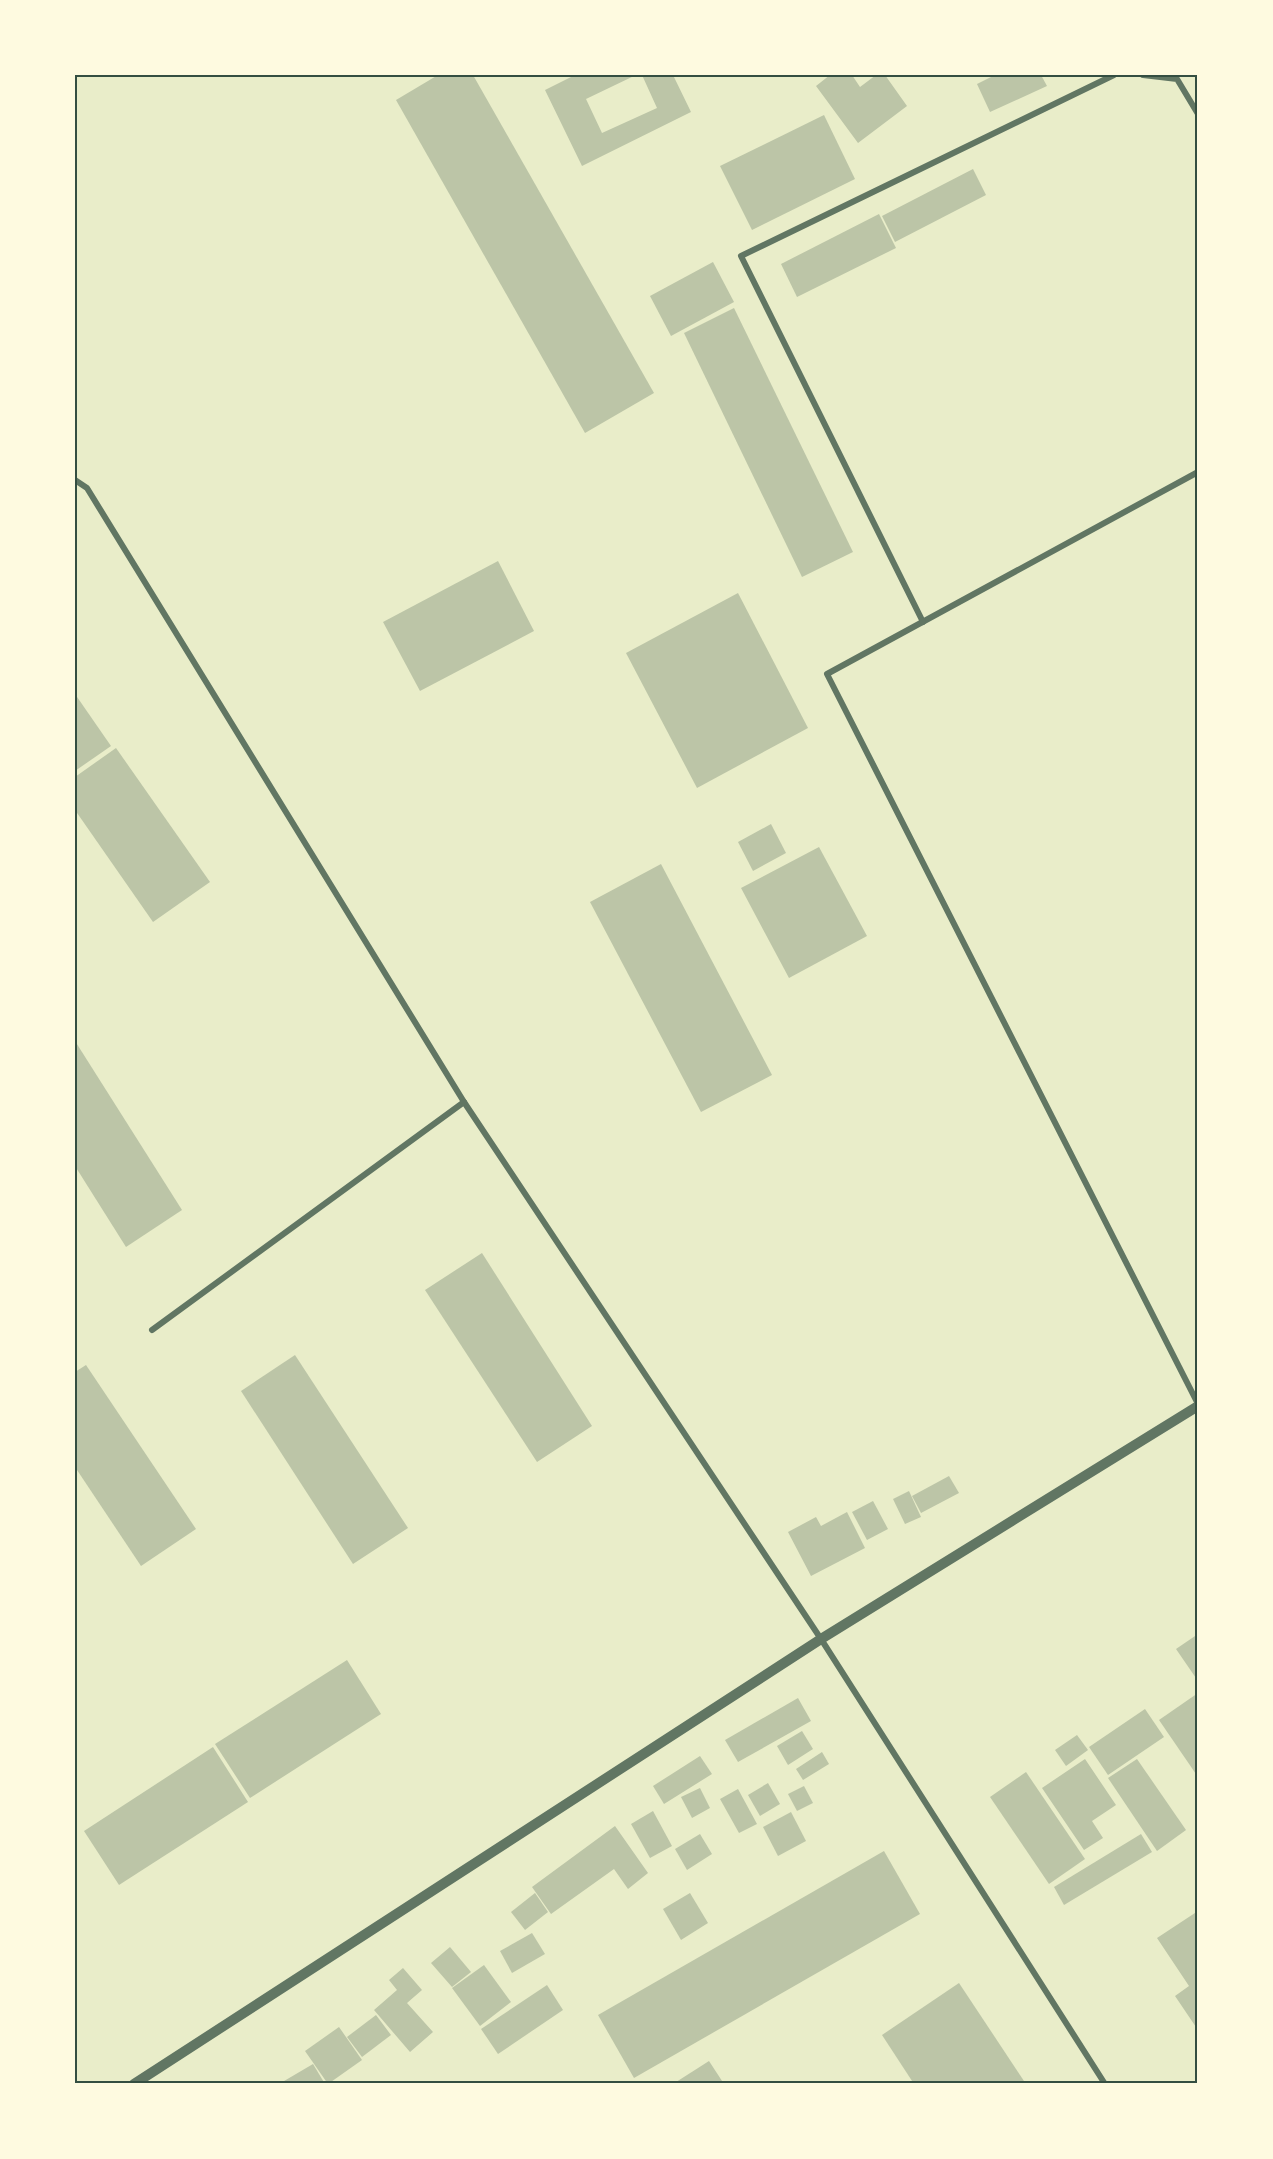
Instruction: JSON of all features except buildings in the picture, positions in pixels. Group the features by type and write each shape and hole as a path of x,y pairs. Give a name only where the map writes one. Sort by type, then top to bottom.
{"street":[{"path":"923,622 741,256 1114,75"},
{"path":"1143,75 1177,79 1198,114"},
{"path":"140,2082 821,1639 1198,1405 827,674 1198,472"},
{"path":"75,480 87,488 464,1102 821,1639 1105,2084"},
{"path":"152,1330 464,1102"}]}
